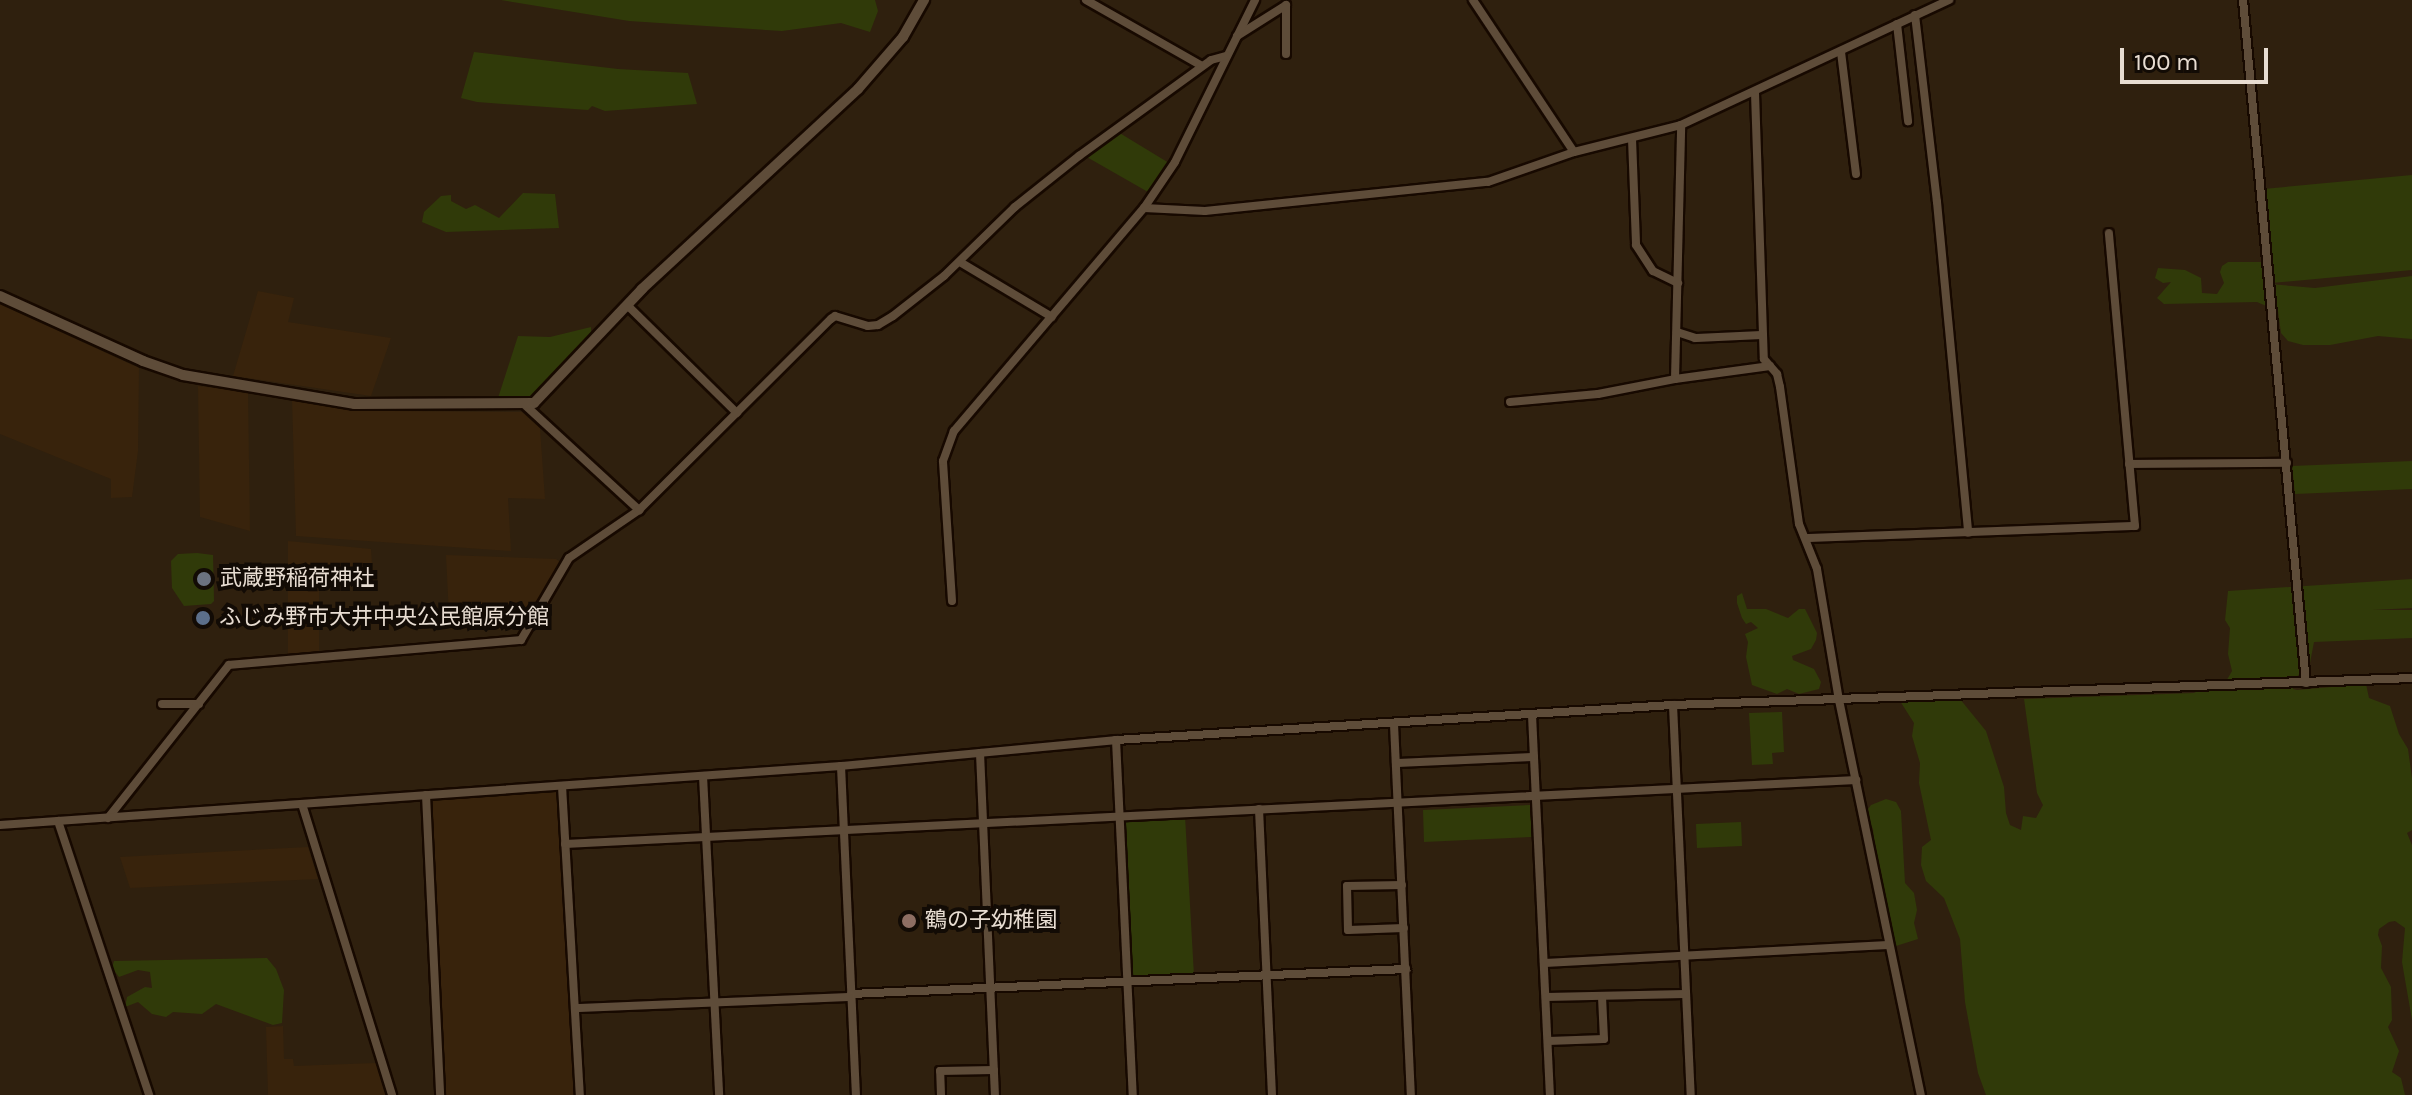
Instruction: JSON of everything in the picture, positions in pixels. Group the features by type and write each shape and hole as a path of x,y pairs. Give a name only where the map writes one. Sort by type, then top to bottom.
{"street":[{"path":"0,296 143,361 183,375 354,404 526,406 542,398 627,305 858,89 903,37 924,0"},
{"path":"1086,0 1202,66"},
{"path":"952,601 943,461 954,431 1144,208 1175,162 1255,0"},
{"path":"1473,0 1574,152"},
{"path":"1144,208 1205,211 1488,182 1574,152 1681,125 1949,0"},
{"path":"2243,0 2306,683"},
{"path":"1236,37 1286,5 1286,54"},
{"path":"1915,15 1937,202 1968,533"},
{"path":"1897,24 1908,121"},
{"path":"1841,52 1856,174"},
{"path":"108,818 232,664 521,640 569,558 639,510 831,319 835,316 868,326 878,325 919,297 960,262 1015,207 1079,156 1202,66 1217,56 1226,56"},
{"path":"1755,93 1764,359 1777,374 1780,387 1799,524 1817,569 1839,700 1921,1095"},
{"path":"1675,379 1681,125"},
{"path":"1632,139 1636,245 1653,271 1678,283"},
{"path":"1806,538 2135,526 2109,233"},
{"path":"960,262 1052,317"},
{"path":"627,305 737,413"},
{"path":"1677,332 1695,338 1763,335"},
{"path":"1510,402 1598,394 1675,379 1770,366"},
{"path":"526,406 639,510"},
{"path":"2129,464 2287,463"},
{"path":"0,825 841,766 1116,740 1673,705 2412,678"},
{"path":"162,704 199,704"},
{"path":"1673,705 1691,1095"},
{"path":"1532,715 1550,1095"},
{"path":"1394,724 1411,1095"},
{"path":"1116,740 1133,1095"},
{"path":"980,753 995,1095"},
{"path":"1396,763 1534,757"},
{"path":"841,766 856,1095"},
{"path":"703,776 719,1095"},
{"path":"565,844 1856,780"},
{"path":"562,786 580,1095"},
{"path":"426,795 440,1095"},
{"path":"302,804 392,1095"},
{"path":"1259,809 1272,1095"},
{"path":"58,821 149,1095"},
{"path":"1402,885 1347,886 1348,930 1404,928"},
{"path":"1544,963 1889,945"},
{"path":"577,1008 1406,969"},
{"path":"1546,997 1685,994"},
{"path":"1548,1041 1604,1039 1602,996"},
{"path":"941,1095 940,1071 994,1070"}],"shaded area":[{"path":"258,291 294,298 288,322 391,338 371,396 233,376"},
{"path":"0,304 139,368 138,451 132,497 111,498 111,479 0,434"},
{"path":"198,386 248,392 250,531 200,517"},
{"path":"292,399 391,411 522,412 540,428 545,499 508,498 511,551 296,536"},
{"path":"288,541 371,549 373,577 319,576 319,652 288,656"},
{"path":"446,555 556,559 561,563 534,610 449,616"},
{"path":"555,790 559,795 578,1095 445,1095 431,806 433,801"},
{"path":"308,847 318,879 130,888 120,857"},
{"path":"283,1026 284,1059 293,1059 294,1066 376,1063 389,1095 268,1095 266,1027"}],"green space":[{"path":"501,0 875,0 878,11 870,32 841,23 782,31 629,21"},
{"path":"474,52 618,69 688,73 697,104 605,111 592,106 588,110 477,102 461,98"},
{"path":"1118,132 1169,163 1148,192 1085,156"},
{"path":"2412,175 2412,270 2272,283 2263,189"},
{"path":"523,193 555,194 559,228 446,232 422,222 424,212 441,196 451,195 451,201 466,209 475,205 499,218"},
{"path":"2228,262 2262,262 2270,284 2315,288 2412,276 2412,339 2378,336 2330,345 2303,345 2288,341 2281,333 2278,311 2257,302 2164,304 2157,298 2171,282 2163,283 2155,278 2158,268 2185,270 2201,278 2202,293 2217,294 2224,283 2220,272 2222,266"},
{"path":"591,327 591,334 559,373 529,401 504,402 498,398 518,336 550,337"},
{"path":"2412,461 2412,489 2295,494 2292,466"},
{"path":"178,554 213,555 214,601 211,604 184,606 172,588 171,561"},
{"path":"2412,579 2412,608 2372,610 2412,610 2412,638 2314,642 2310,663 2292,682 2293,689 2297,690 2366,684 2369,698 2390,706 2399,734 2408,749 2412,778 2412,830 2407,833 2412,845 2412,1020 2402,962 2405,928 2395,921 2389,922 2379,929 2378,935 2382,946 2381,968 2391,987 2392,1020 2388,1027 2399,1051 2392,1072 2401,1078 2405,1095 1986,1095 1978,1073 1965,1002 1960,939 1944,898 1926,881 1921,865 1922,847 1931,840 1919,783 1920,763 1912,736 1914,723 1900,701 1960,699 1986,731 2004,787 2010,825 2021,830 2023,816 2036,818 2043,805 2037,793 2024,699 2194,693 2208,685 2225,683 2232,671 2228,654 2230,628 2225,620 2228,591"},
{"path":"1742,593 1747,609 1766,609 1788,618 1799,609 1805,609 1817,633 1816,640 1811,649 1792,656 1793,660 1814,669 1821,682 1819,689 1799,694 1787,689 1777,694 1752,685 1745,634 1758,628 1751,622 1746,624 1742,618 1737,596"},
{"path":"1782,712 1784,752 1772,753 1773,764 1752,765 1749,713"},
{"path":"1886,799 1896,802 1901,811 1905,883 1914,893 1917,910 1914,923 1918,939 1896,946 1893,945 1883,902 1885,896 1876,869 1873,829 1865,813 1871,805"},
{"path":"1530,805 1532,837 1424,842 1423,810"},
{"path":"1185,816 1194,976 1130,978 1122,821"},
{"path":"1741,822 1742,846 1697,848 1696,824"},
{"path":"267,958 276,969 284,990 282,1023 273,1025 216,1004 202,1014 173,1012 166,1017 152,1014 138,1002 125,1007 127,997 145,987 152,988 150,972 138,970 119,977 112,968 114,961"}],"place":[{"name":"武蔵野稲荷神社","path":"204,579"},
{"name":"ふじみ野市大井中央公民館原分館","path":"203,618"},
{"name":"鶴の子幼稚園","path":"909,921"}]}
